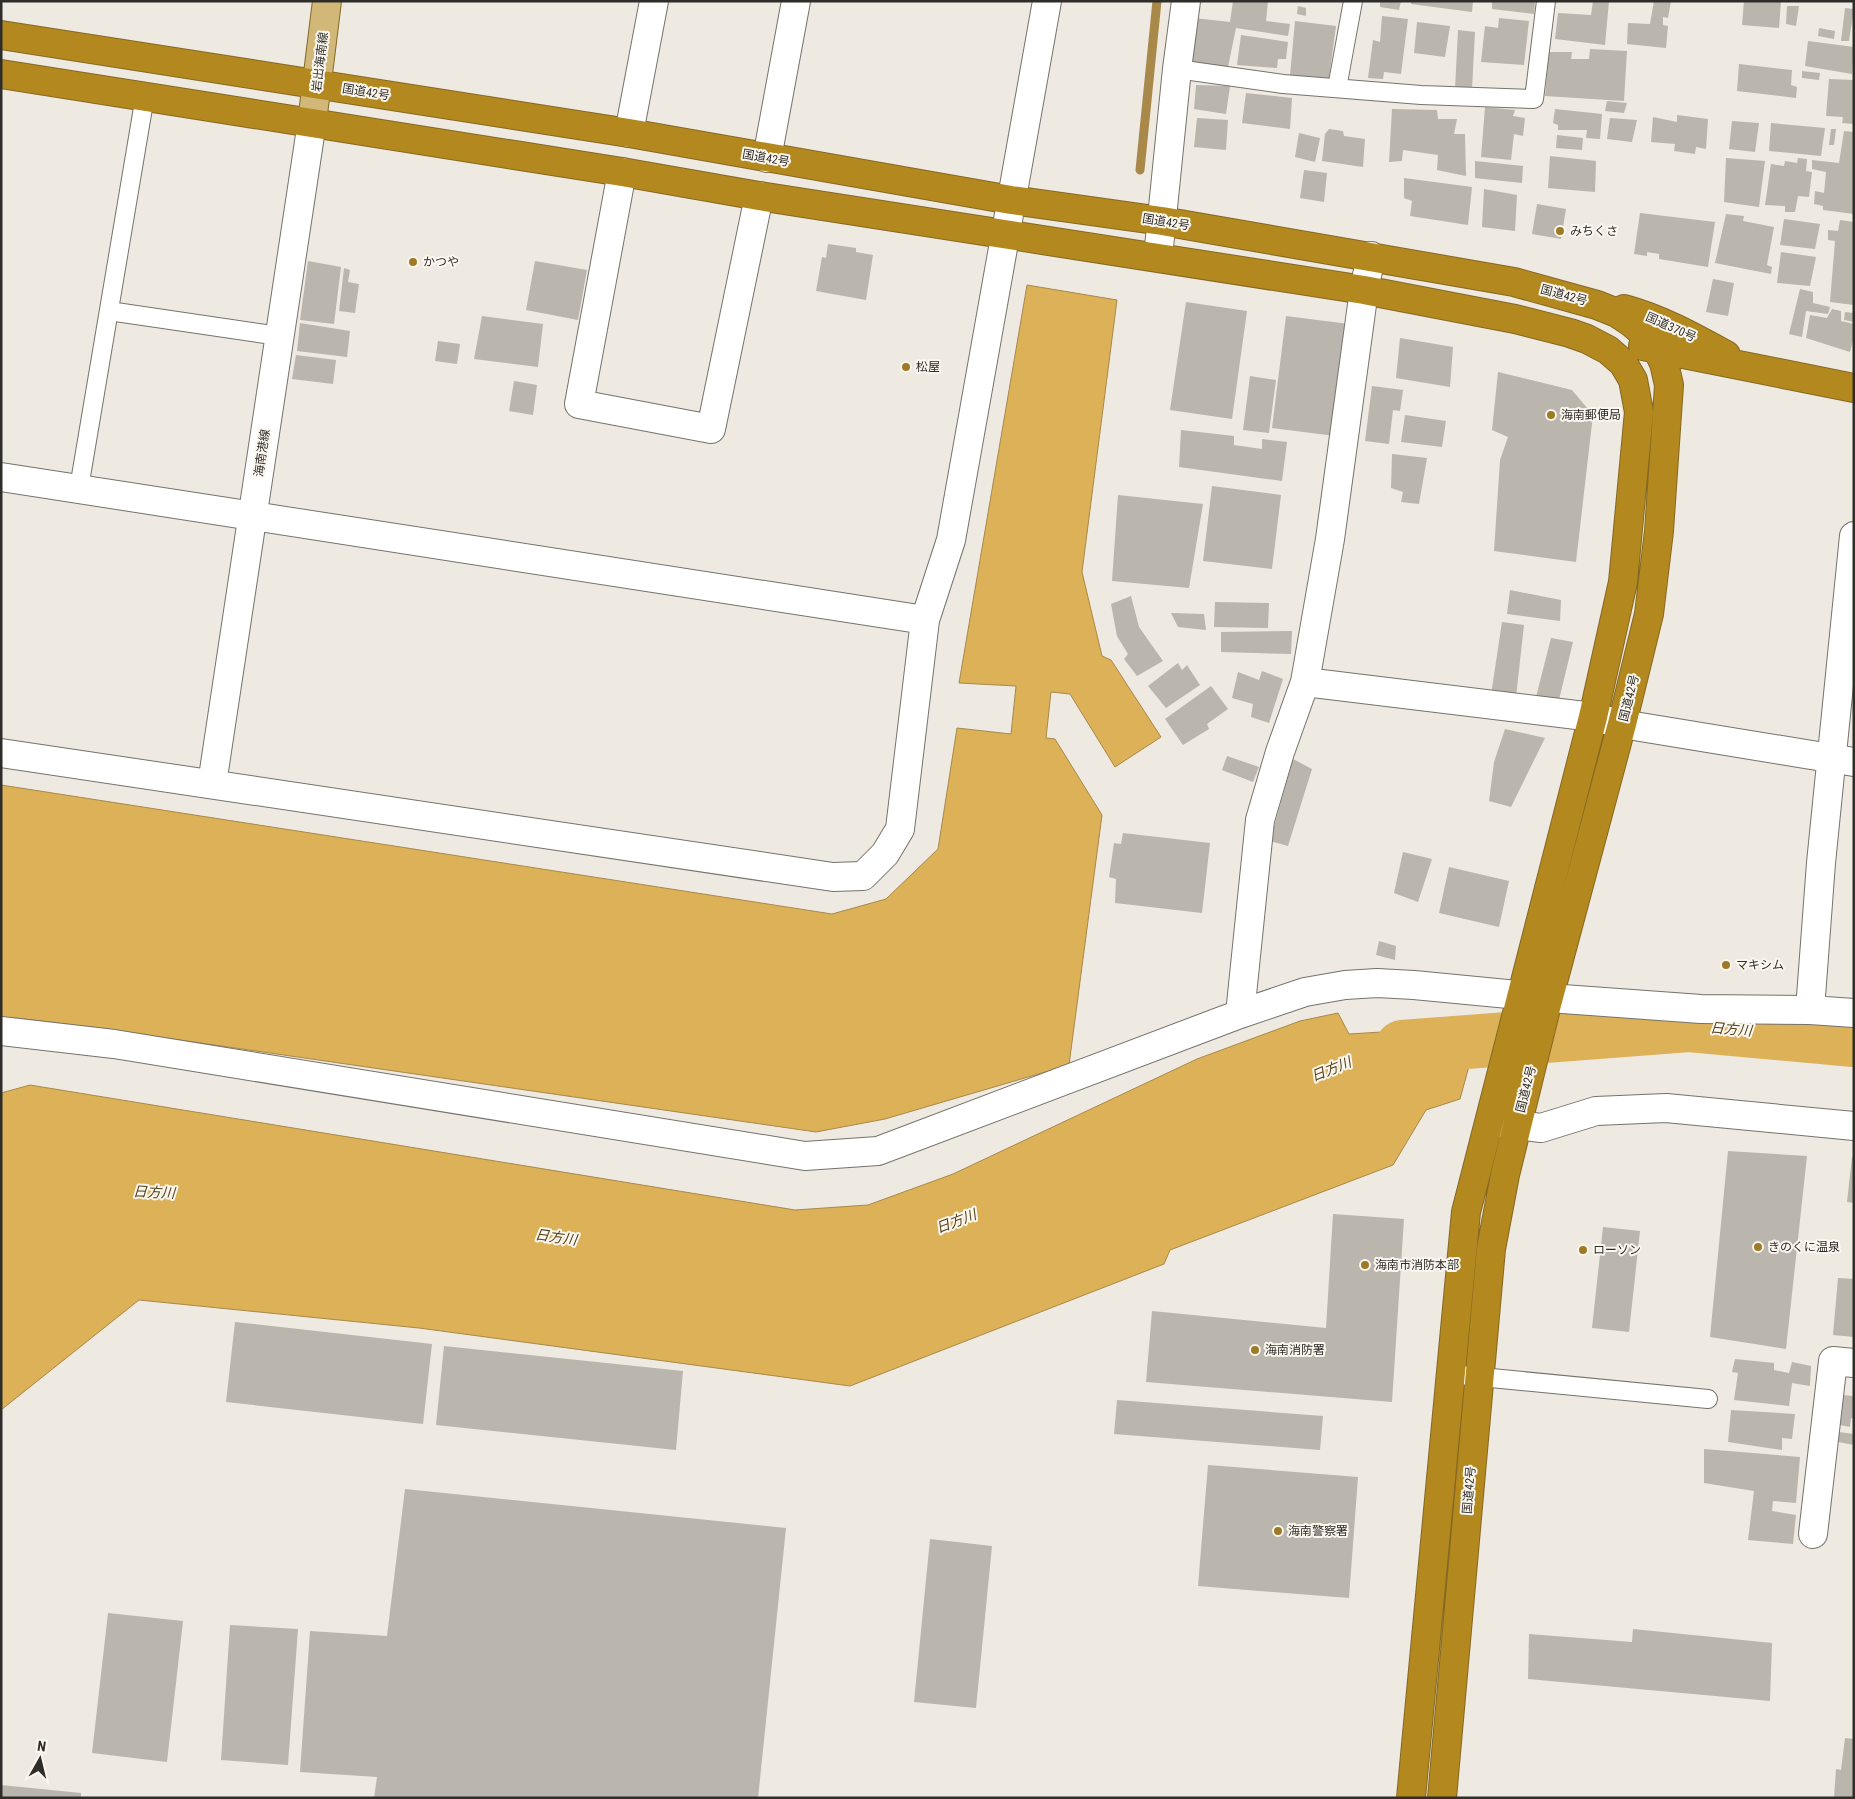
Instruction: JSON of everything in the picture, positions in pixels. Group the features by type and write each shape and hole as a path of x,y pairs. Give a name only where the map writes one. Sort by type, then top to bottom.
{"highway":[{"name":"国道42号","path":"1,34 629,134 1011,200 1162,221 1372,256 1514,282 1579,298 1617,313 1632,322 1646,335 1657,349 1664,364 1669,385 1658,540 1649,614 1622,724 1547,1003 1505,1175 1491,1249 1442,1798"},
{"path":"1,74 312,122 1005,235 1364,290 1570,333 1596,344 1618,358 1633,380 1639,412 1623,582 1593,717 1466,1212 1411,1798"},
{"name":"国道370号","path":"1579,298 1637,312 1691,335 1730,357 1760,368"},
{"name":"国道370号","path":"1570,333 1760,368 1854,388"},
{"name":"国道370号","path":"1666,439 1673,406 1687,377 1694,372 1711,366 1760,368"}],"main road":[{"name":"岩出海南線","path":"312,122 327,1"}],"street":[{"path":"629,134 654,1"},
{"path":"767,158 796,1"},
{"path":"1,753 833,878 863,876 886,854 900,829 925,620 951,540 1047,1"},
{"path":"1158,257 1177,69 1186,1"},
{"name":"海南港線","path":"212,784 312,122"},
{"path":"622,172 579,404 711,429 759,196"},
{"path":"1240,1014 1260,820 1280,752 1305,682 1330,539 1364,290 1372,256"},
{"path":"1,477 925,620"},
{"path":"1810,1010 1821,862 1843,761 1854,536"},
{"path":"1305,682 1593,717 1622,724 1843,761"},
{"path":"1,1032 123,1046 805,1156 878,1151 1240,1014 1305,992 1345,985 1414,985 1547,1003 1701,1009 1810,1010 1854,1013"},
{"path":"1490,1115 1519,1118 1541,1128 1596,1111 1666,1108 1854,1126"},
{"path":"1813,1534 1833,1361 1854,1363"}],"lane":[{"path":"1337,88 1354,1"},
{"path":"1177,69 1283,84 1421,95 1534,99 1546,1"},
{"path":"79,488 145,96"},
{"path":"109,311 279,336"},
{"path":"1450,1374 1708,1399"}],"water":[{"path":"1027,285 1117,300 1082,572 1102,656 1111,660 1161,737 1115,767 1070,694 1051,692 1046,738 1055,739 1102,815 1069,1065 885,1119 816,1132 90,1027 16,1018 1,1020 1,785 832,914 886,899 938,849 957,728 1011,734 1016,686 959,683"},
{"path":"1338,1013 1349,1034 1480,1026 1460,1099 1426,1110 1393,1165 1170,1250 1164,1264 850,1386 419,1328 139,1300 1,1410 1,1093 30,1085 795,1210 868,1205 953,1174 1197,1059 1300,1021"}],"building":[{"path":"1233,1 1268,1 1266,21 1290,24 1288,36 1236,28 1228,67 1188,61 1194,18 1230,22"},
{"path":"1380,1 1401,1 1399,10 1380,7"},
{"path":"1411,1 1473,1 1472,12 1411,4"},
{"path":"1492,1 1535,1 1534,14 1492,9"},
{"path":"1593,1 1609,1 1605,45 1555,39 1558,13 1591,15"},
{"path":"1654,1 1671,1 1668,18 1663,17 1663,25 1668,26 1666,48 1627,44 1628,23 1650,24"},
{"path":"1744,1 1781,1 1779,28 1742,25"},
{"path":"1298,6 1306,8 1306,16 1297,14"},
{"path":"1787,6 1799,6 1796,26 1786,24"},
{"path":"1845,8 1854,9 1849,41 1841,41"},
{"path":"1382,16 1408,19 1401,74 1384,72 1383,79 1368,78 1373,40 1380,42"},
{"path":"1499,18 1529,21 1524,65 1481,62 1485,26 1498,28"},
{"path":"1295,21 1336,26 1329,78 1290,75"},
{"path":"1417,22 1450,26 1445,57 1414,53"},
{"path":"1819,28 1835,31 1834,39 1818,36"},
{"path":"1458,30 1475,32 1472,89 1455,89"},
{"path":"1241,35 1288,42 1286,59 1278,59 1277,68 1237,65"},
{"path":"1808,41 1854,47 1852,74 1805,66"},
{"path":"1590,49 1627,51 1624,101 1545,96 1549,52 1572,52 1571,59 1589,59"},
{"path":"1739,64 1792,70 1791,85 1797,87 1796,98 1737,91"},
{"path":"1802,71 1820,73 1819,80 1802,78"},
{"path":"1829,79 1854,80 1854,124 1842,123 1843,117 1826,116"},
{"path":"1196,85 1230,86 1226,114 1194,109"},
{"path":"1246,93 1292,98 1290,129 1242,123"},
{"path":"1607,101 1627,103 1624,113 1605,111"},
{"path":"1485,107 1515,110 1513,116 1525,118 1523,136 1514,134 1511,160 1481,157"},
{"path":"1392,109 1437,110 1438,119 1457,119 1454,134 1465,134 1466,176 1437,170 1438,155 1403,150 1402,161 1389,162"},
{"path":"1555,109 1602,114 1600,139 1586,138 1587,130 1558,130 1558,125 1553,123"},
{"path":"1677,115 1708,119 1706,149 1696,147 1695,154 1674,151 1675,144 1651,142 1653,117 1677,122"},
{"path":"1197,118 1228,120 1226,150 1194,147"},
{"path":"1610,118 1637,120 1632,142 1607,139"},
{"path":"1732,121 1759,123 1755,152 1729,149"},
{"path":"1771,123 1825,128 1821,156 1769,151"},
{"path":"1329,129 1343,131 1344,136 1365,139 1363,167 1322,161 1325,134"},
{"path":"1831,129 1836,129 1834,145 1829,145"},
{"path":"1844,131 1854,132 1854,214 1823,210 1823,206 1814,204 1815,191 1824,193 1826,172 1812,169 1812,160 1839,163"},
{"path":"1299,133 1320,138 1315,162 1295,157"},
{"path":"1557,135 1583,138 1582,150 1556,148"},
{"path":"1550,156 1596,161 1595,192 1548,188"},
{"path":"1726,158 1765,161 1759,207 1724,202"},
{"path":"1798,158 1807,159 1806,171 1812,172 1809,197 1798,196 1795,212 1785,212 1785,206 1765,205 1771,164 1784,166 1785,161 1797,163"},
{"path":"1475,161 1523,166 1522,183 1475,178"},
{"path":"1304,170 1327,173 1324,202 1300,198"},
{"path":"1404,178 1472,187 1468,225 1410,216 1412,201 1404,198"},
{"path":"1484,189 1517,195 1515,231 1482,227"},
{"path":"1537,204 1566,209 1561,239 1532,234"},
{"path":"1640,213 1715,222 1708,267 1659,259 1659,254 1647,252 1647,256 1634,254"},
{"path":"1726,214 1744,216 1743,221 1774,227 1767,265 1772,267 1771,274 1715,263"},
{"path":"1784,219 1820,224 1815,249 1780,245"},
{"path":"1840,220 1854,222 1854,305 1830,302 1835,241 1828,240 1828,230 1838,231"},
{"path":"828,244 856,248 856,252 873,255 866,300 816,291 822,257 826,258"},
{"path":"1781,252 1816,257 1810,286 1777,283"},
{"path":"308,261 341,267 334,324 300,320"},
{"path":"535,261 587,270 578,320 526,310"},
{"path":"344,268 350,270 348,282 359,284 355,313 339,311"},
{"path":"1713,279 1734,283 1728,316 1706,312"},
{"path":"1800,289 1813,292 1813,303 1830,307 1828,314 1806,311 1802,337 1789,334"},
{"path":"1186,302 1247,311 1232,419 1170,410"},
{"path":"1832,309 1841,311 1841,321 1854,324 1854,337 1850,352 1806,338 1810,315 1827,318"},
{"path":"1845,312 1854,313 1854,322 1844,320"},
{"path":"482,316 543,324 538,367 474,359"},
{"path":"1286,316 1349,324 1335,436 1272,428"},
{"path":"300,323 350,331 347,357 297,351"},
{"path":"1400,338 1453,347 1450,387 1396,378"},
{"path":"438,341 460,344 457,364 435,361"},
{"path":"296,355 336,360 333,384 292,379"},
{"path":"1498,372 1572,390 1593,415 1576,562 1494,551 1500,460 1508,437 1492,430"},
{"path":"1250,376 1276,380 1269,433 1243,430"},
{"path":"514,381 537,385 533,415 509,411"},
{"path":"1372,386 1403,390 1400,411 1393,410 1389,444 1365,441"},
{"path":"1405,415 1446,421 1442,447 1401,442"},
{"path":"1181,430 1234,436 1234,445 1262,449 1262,439 1287,442 1282,481 1179,467"},
{"path":"1392,454 1427,458 1419,504 1401,502 1403,492 1391,488"},
{"path":"1212,486 1281,495 1272,569 1203,561"},
{"path":"1118,495 1203,504 1189,588 1112,581"},
{"path":"1510,590 1561,600 1560,621 1507,614"},
{"path":"1131,596 1139,627 1163,661 1137,676 1124,659 1128,654 1117,636 1111,604"},
{"path":"1215,602 1269,603 1268,628 1214,627"},
{"path":"1171,613 1204,614 1206,630 1178,627"},
{"path":"1502,622 1524,625 1516,697 1491,695"},
{"path":"1292,631 1291,654 1221,652 1221,632"},
{"path":"1551,638 1573,642 1558,704 1535,701"},
{"path":"1178,663 1182,670 1187,665 1200,685 1166,708 1148,686"},
{"path":"1262,671 1283,679 1269,723 1251,717 1253,704 1232,698 1238,672 1259,680"},
{"path":"1211,686 1228,709 1207,724 1209,729 1183,745 1165,719"},
{"path":"1505,729 1545,738 1511,807 1489,801 1494,762"},
{"path":"1227,756 1259,767 1253,782 1222,770"},
{"path":"1293,759 1312,769 1288,846 1270,841"},
{"path":"1123,833 1210,843 1202,913 1115,903 1116,879 1109,877 1114,843 1121,844"},
{"path":"1403,852 1432,859 1418,902 1394,893"},
{"path":"1449,867 1509,881 1499,927 1439,913"},
{"path":"1379,941 1396,946 1395,960 1376,955"},
{"name":"きのくに温泉","path":"1728,1151 1807,1156 1786,1349 1710,1337"},
{"path":"1852,1157 1854,1158 1854,1203 1847,1202"},
{"name":"海南市消防本部","path":"1333,1214 1404,1219 1392,1402 1146,1382 1152,1311 1326,1328"},
{"path":"1603,1227 1640,1231 1629,1332 1592,1328"},
{"path":"1838,1278 1854,1279 1854,1337 1833,1335"},
{"path":"235,1322 432,1344 423,1424 226,1402"},
{"path":"444,1346 683,1371 676,1450 436,1425"},
{"path":"1735,1359 1774,1363 1774,1370 1789,1373 1792,1362 1811,1366 1810,1386 1792,1383 1789,1406 1734,1400 1738,1373 1732,1372"},
{"path":"1842,1395 1854,1396 1854,1419 1851,1418 1850,1427 1840,1425"},
{"path":"1117,1400 1323,1416 1320,1450 1114,1434"},
{"path":"1731,1410 1795,1414 1792,1439 1782,1438 1782,1450 1728,1442"},
{"path":"1839,1432 1854,1434 1854,1445 1838,1442"},
{"path":"1704,1449 1800,1457 1796,1503 1773,1501 1772,1511 1796,1515 1793,1544 1748,1540 1754,1491 1704,1483"},
{"name":"海南警察署","path":"1208,1465 1358,1477 1349,1598 1198,1586"},
{"path":"405,1489 786,1528 758,1798 374,1798 377,1777 300,1772 310,1631 387,1636"},
{"path":"930,1539 992,1546 976,1708 914,1702"},
{"path":"108,1613 183,1621 167,1762 92,1753"},
{"path":"230,1625 298,1629 288,1765 221,1760"},
{"path":"1633,1629 1772,1643 1770,1701 1528,1679 1529,1634 1632,1642"},
{"path":"1845,1738 1854,1739 1854,1798 1834,1798 1836,1769 1841,1770"},
{"path":"1,1785 81,1793 81,1798 1,1798"}],"waterway":[{"path":"1140,170 1157,1"},
{"name":"日方川","path":"1402,1047 1689,1025 1854,1040"}],"place":[{"name":"みちくさ","path":"1560,231"},
{"name":"かつや","path":"413,262"},
{"name":"松屋","path":"906,367"},
{"name":"海南郵便局","path":"1551,415"},
{"name":"マキシム","path":"1726,965"},
{"name":"きのくに温泉","path":"1758,1247"},
{"name":"ローソン","path":"1583,1250"},
{"name":"海南市消防本部","path":"1365,1265"},
{"name":"海南消防署","path":"1255,1350"},
{"name":"海南警察署","path":"1278,1531"}]}
